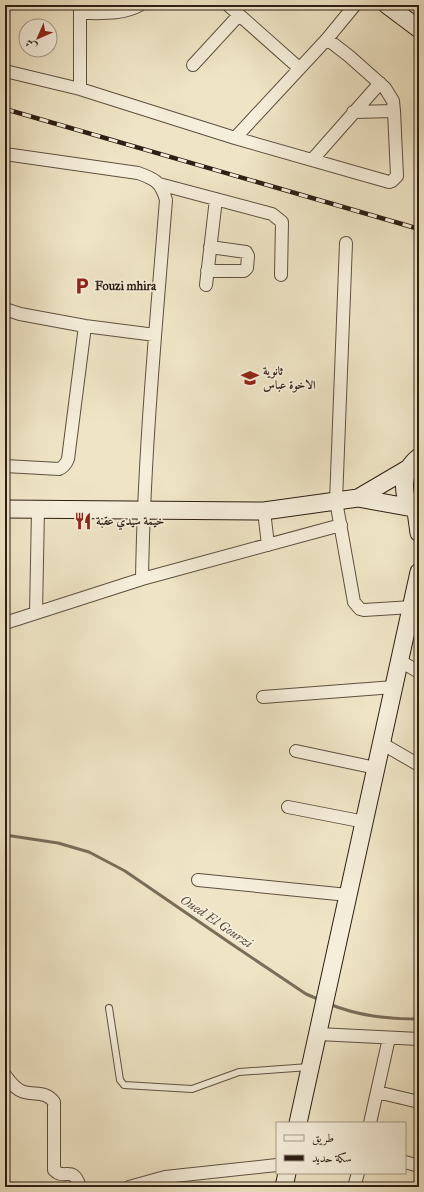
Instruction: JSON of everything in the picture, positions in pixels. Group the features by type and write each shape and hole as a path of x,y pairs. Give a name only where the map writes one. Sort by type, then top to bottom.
{"street":[{"path":"80,89 80,9 121,12 131,10 140,5"},
{"path":"228,5 299,68"},
{"path":"235,138 327,39 355,5"},
{"path":"387,5 411,18 419,30"},
{"path":"193,65 239,15"},
{"path":"5,71 80,89 235,138 389,182 392,181 396,176 393,101 380,83 327,39"},
{"path":"312,160 380,83"},
{"path":"354,112 394,111"},
{"path":"5,154 138,173 152,178 163,189 166,200 143,511 142,579"},
{"path":"159,184 272,214 282,222 281,275"},
{"path":"206,285 216,199"},
{"path":"346,243 336,501 354,602 356,606 364,610 414,607"},
{"path":"207,271 244,271 247,268 248,256 246,252 210,247"},
{"path":"5,309 20,314 85,326 155,334"},
{"path":"5,466 59,469 64,467 66,464 68,459 85,326"},
{"path":"358,498 416,460"},
{"path":"416,460 405,476 404,484 408,501 416,511 419,533"},
{"path":"5,509 264,512 358,498 416,511"},
{"path":"36,613 38,510"},
{"path":"264,512 268,545"},
{"path":"5,622 142,579 340,525"},
{"path":"298,1122 381,743 414,607 419,572"},
{"path":"400,661 419,672"},
{"path":"263,697 394,687"},
{"path":"381,743 419,765"},
{"path":"296,751 376,768"},
{"path":"288,807 364,822"},
{"path":"198,880 348,895"},
{"path":"318,1034 419,1039"},
{"path":"370,1122 389,1038"},
{"path":"5,1075 19,1090 43,1094 51,1097 54,1102 54,1170 59,1174 74,1175 78,1180 80,1187"},
{"path":"377,1092 419,1102"},
{"path":"406,1162 419,1166"},
{"path":"129,1187 165,1177 276,1165"},
{"path":"284,1187 287,1174"},
{"path":"354,1187 358,1174"}],"lane":[{"path":"109,1008 120,1080 124,1086 192,1089 239,1072 310,1067"}],"waterway":[{"name":"Oued El Gourzi","path":"5,835 58,843 89,852 125,871 306,994 320,1000"},
{"name":"Oued El Gourzi","path":"329,1004 373,1016 419,1019"}],"railway":[{"path":"5,109 419,229"}],"place":[{"name":"Fouzi mhira","path":"82,286"},
{"name":"ثانوية الاخوة عباس","path":"250,378"},
{"name":"خيمة سيدي عقبة","path":"83,521"}]}
